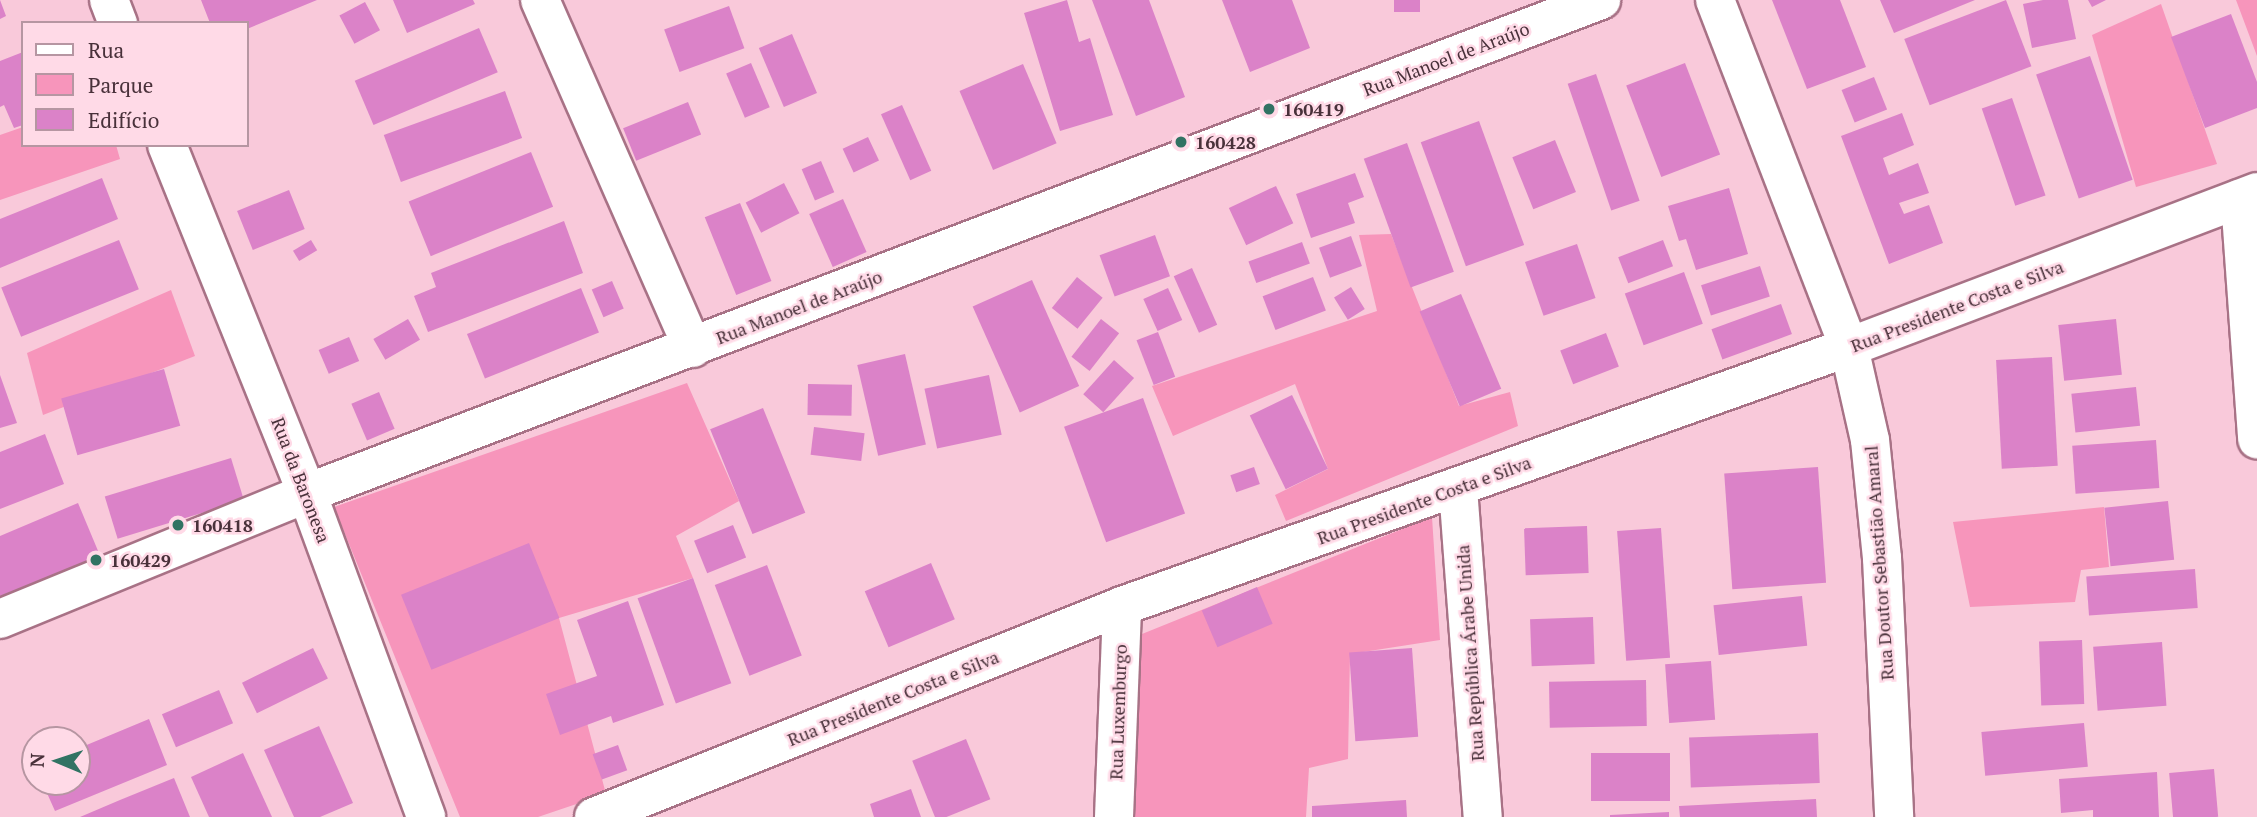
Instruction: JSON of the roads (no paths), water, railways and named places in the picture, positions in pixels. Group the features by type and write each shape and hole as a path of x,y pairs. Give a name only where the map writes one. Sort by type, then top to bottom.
{"street":[{"path":"109,0 117,21"},
{"path":"540,0 693,348"},
{"name":"Rua Manoel de Araújo","path":"0,619 307,493 1601,0"},
{"name":"Rua Doutor Sebastião Amaral","path":"1715,0 1849,346 1870,440 1881,545 1894,817"},
{"name":"Rua da Baronesa","path":"168,147 307,493 426,817"},
{"path":"2248,195 2257,439"},
{"name":"Rua Presidente Costa e Silva","path":"594,817 1122,606 1849,346 2248,195"},
{"name":"Rua República Árabe Unida","path":"1458,488 1483,817"},
{"name":"Rua Luxemburgo","path":"1114,817 1122,606"}],"place":[{"name":"160419","path":"1269,109"},
{"name":"160428","path":"1181,142"},
{"name":"160418","path":"178,525"},
{"name":"160429","path":"96,560"}]}
